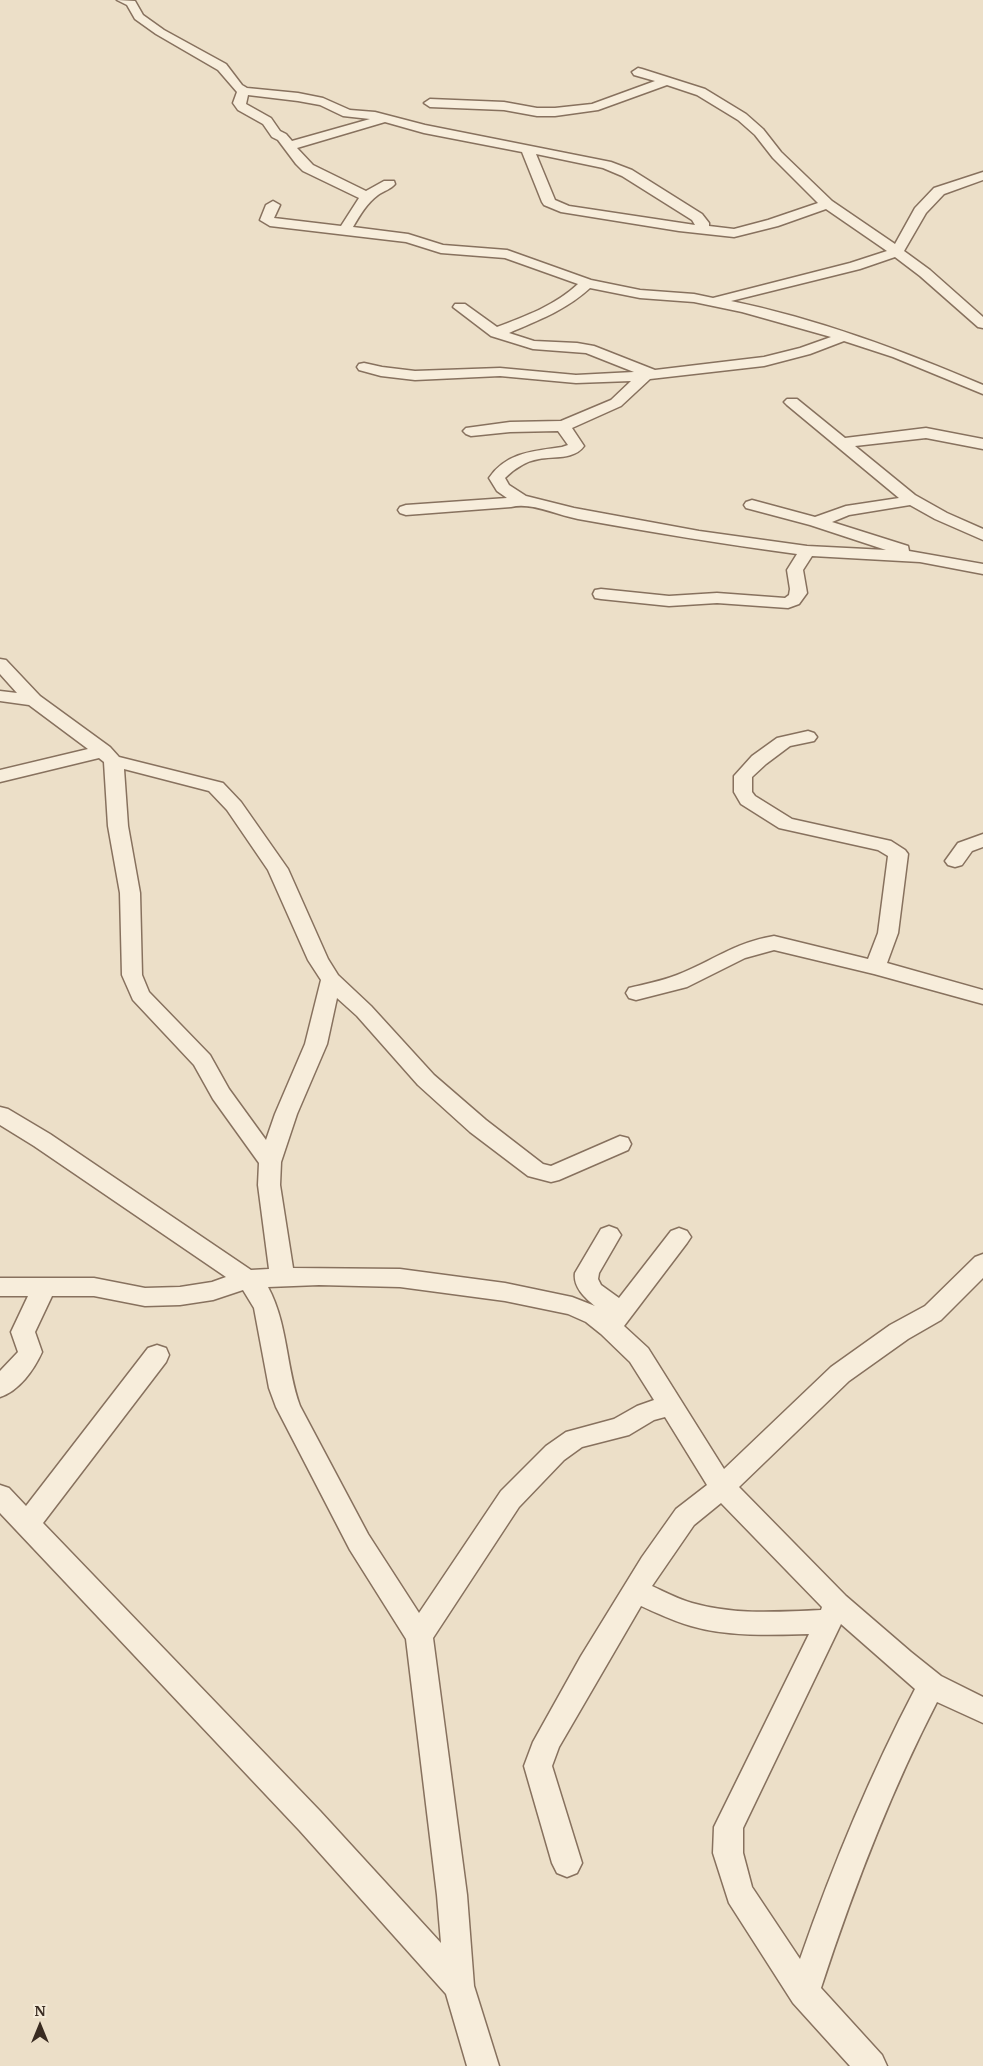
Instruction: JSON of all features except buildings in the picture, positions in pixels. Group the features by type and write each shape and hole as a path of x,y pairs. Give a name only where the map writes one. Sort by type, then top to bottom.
{"street":[{"path":"123,0 131,3 139,17 160,32 222,67 238,88 243,90 259,94 298,97 322,102 347,113 385,119 424,130 528,148 606,165 627,173 700,220 702,230"},
{"path":"638,72 701,92 742,117 759,132 777,156 827,204 925,272 983,324"},
{"path":"430,103 504,106 537,112 555,112 594,107 667,81"},
{"path":"243,90 239,103 242,107 265,119 276,134 282,137 300,161 308,168 367,197"},
{"path":"289,146 385,119"},
{"path":"528,148 549,202 554,205 584,212 726,233 743,231 827,204"},
{"path":"713,301 855,266 897,252 920,211 939,191 983,176"},
{"path":"345,230 357,208 367,197 376,189 389,184"},
{"path":"273,205 266,220 270,222 408,238 441,250 506,254 587,283 640,294 713,301 744,308 844,336 898,354 983,390"},
{"path":"496,333 550,311 570,299 587,283"},
{"path":"460,307 496,333 533,345 577,347 589,350 650,375"},
{"path":"364,367 378,372 410,375 504,372 554,378 603,379 768,361 811,350 844,336"},
{"path":"471,431 510,427 563,426 616,403 650,375"},
{"path":"792,402 913,500 941,516 983,535"},
{"path":"563,426 576,446 573,449 559,453 532,456 503,470 497,478 503,488 520,499 572,513 699,536 807,551 920,557 983,569"},
{"path":"842,443 926,433 983,444"},
{"path":"406,510 511,502 520,499"},
{"path":"816,522 846,512 913,500"},
{"path":"752,505 816,522 920,557"},
{"path":"601,594 668,601 717,598 788,603 797,597 800,590 795,570 807,551"},
{"path":"0,664 34,700 108,756 216,787 234,806 278,869 318,960 330,980 364,1010 426,1080 478,1126 536,1170 551,1174 620,1144"},
{"path":"0,696 34,700"},
{"path":"808,737 784,742 759,760 743,776 743,792 748,800 786,824 884,845 898,854 888,933 875,967"},
{"path":"0,776 108,756"},
{"path":"108,756 115,772 118,826 130,893 132,975 134,983 140,995 202,1060 221,1094 270,1162"},
{"path":"955,861 965,847 983,840"},
{"path":"636,994 685,980 741,950 774,943 875,967 983,997"},
{"path":"282,1277 269,1185 270,1162 286,1114 316,1044 330,980"},
{"path":"0,1115 42,1140 176,1230 247,1279 259,1293 266,1308 282,1388 288,1407 359,1542 419,1636 452,1895 458,1986 483,2066"},
{"path":"608,1235 587,1273 586,1280 616,1319 722,1487 833,1613 901,1661 931,1685 983,1711"},
{"path":"616,1319 679,1237"},
{"path":"567,1864 538,1766 547,1742 636,1591 685,1517 722,1487 840,1374 899,1332 933,1312 983,1264"},
{"path":"0,1288 45,1286 94,1288 145,1297 180,1296 213,1291 247,1279 319,1276 400,1278 505,1292 572,1306 594,1315 616,1319"},
{"path":"0,1387 26,1361 30,1352 23,1332 45,1286"},
{"path":"27,1524 157,1355"},
{"path":"419,1636 510,1499 555,1453 575,1439 620,1428 646,1413 672,1405"},
{"path":"0,1496 310,1821 458,1986"},
{"path":"636,1591 689,1614 712,1620 788,1623 833,1613"},
{"path":"833,1613 729,1827 728,1853 739,1893 804,1992 871,2066"},
{"path":"804,1992 832,1908 896,1751 931,1685"}]}
